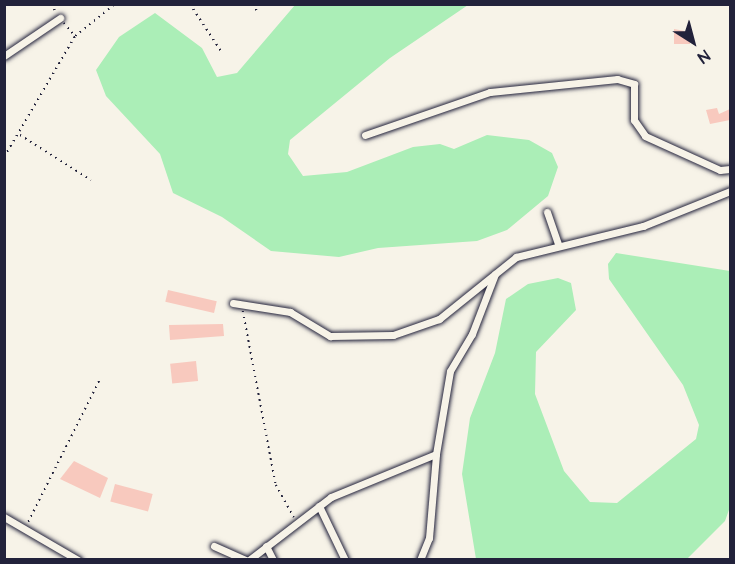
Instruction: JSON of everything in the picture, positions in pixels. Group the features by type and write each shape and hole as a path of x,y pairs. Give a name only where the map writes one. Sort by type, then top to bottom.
{"street":[{"path":"4,56 60,18"},
{"path":"365,135 490,92 616,79 634,84 634,120 645,136 720,170 730,169"},
{"path":"233,303 304,317 330,336 393,335 439,319 498,268 558,243 643,225 730,191"},
{"path":"547,212 558,243"},
{"path":"420,560 429,538 436,454 450,371 472,334 498,268"},
{"path":"214,546 248,560 320,506 436,454"},
{"path":"320,506 345,560"},
{"path":"4,517 78,560"},
{"path":"266,546 273,560"}],"path":[{"path":"4,158 75,36 115,4"},
{"path":"190,4 221,51"},
{"path":"253,4 257,11"},
{"path":"19,135 91,180"},
{"path":"242,304 276,484 298,522"},
{"path":"25,528 100,379"}],"green space":[{"path":"295,5 468,5 390,58 290,140 288,154 303,176 347,172 413,147 440,144 454,149 487,135 529,140 552,153 558,167 548,196 507,230 477,241 378,248 339,257 271,251 222,217 173,193 160,154 106,96 96,70 119,37 155,13 202,48 217,77 237,73"},
{"path":"616,253 730,271 730,507 725,521 687,559 476,559 462,474 470,418 495,353 506,299 528,284 558,278 571,283 576,310 536,352 535,394 564,471 590,502 617,503 696,439 699,425 683,385 609,279 608,264"}],"building":[{"path":"674,29 690,32 690,44 674,44"},
{"path":"717,108 719,114 730,109 730,120 710,124 706,110"},
{"path":"168,290 217,301 214,313 165,302"},
{"path":"223,324 224,336 170,340 169,325"},
{"path":"196,361 198,381 172,384 170,364"},
{"path":"74,461 108,478 100,498 60,479"},
{"path":"115,484 153,494 148,511 110,501"}]}
